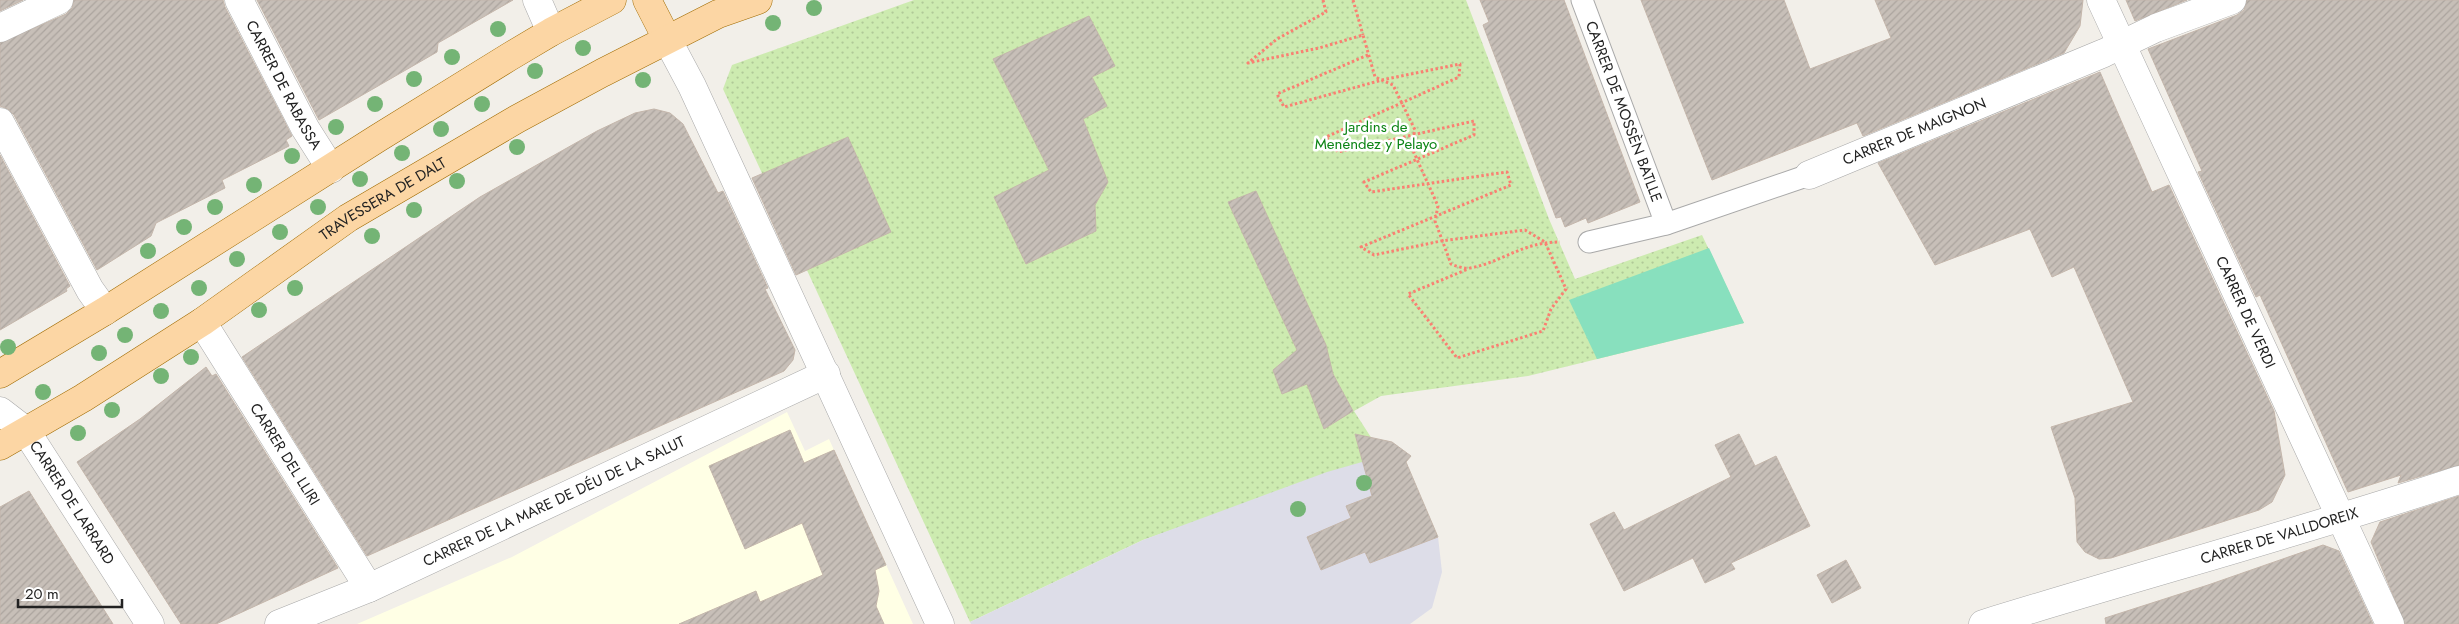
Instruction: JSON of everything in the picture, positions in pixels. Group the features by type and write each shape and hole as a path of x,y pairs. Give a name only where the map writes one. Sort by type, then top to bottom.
{"main road":[{"path":"0,374 105,312 551,32 612,0"},
{"path":"647,0 666,39"},
{"name":"TRAVESSERA DE DALT","path":"0,446 83,398 202,322 348,218 518,119 666,39 718,14 758,0"}],"street":[{"path":"0,28 59,0"},
{"name":"CARRER DE RABASSA","path":"239,0 305,128 331,169"},
{"path":"537,0 551,32"},
{"name":"CARRER DE MOSSÈN BATLLE","path":"1582,0 1666,224"},
{"name":"CARRER DE VERDI","path":"2100,0 2390,624"},
{"name":"CARRER DE MAIGNON","path":"1589,242 1666,224 1809,175 2120,45 2156,28 2232,0"},
{"path":"666,39 692,86 940,624"},
{"path":"0,122 90,290 105,312"},
{"name":"CARRER DEL LLIRI","path":"202,322 369,588"},
{"name":"CARRER DE LA MARE DE DÉU DE LA SALUT","path":"279,624 369,588 826,374"},
{"path":"0,411 26,431"},
{"name":"CARRER DE LARRARD","path":"26,431 150,624"},
{"name":"CARRER DE VALLDOREIX","path":"1983,624 2098,588 2340,519 2459,480"}],"path":[{"path":"1322,0 1326,12 1277,39 1248,63 1363,35"},
{"path":"1353,0 1375,77 1393,85 1414,130 1411,146 1438,206 1435,221 1451,264 1468,269"},
{"path":"1368,55 1277,94 1284,106 1382,80 1460,64 1460,77 1402,101 1326,137 1338,152 1474,121 1474,135 1364,182 1371,192 1427,182 1507,172 1511,184 1361,247 1374,255 1442,241 1525,230 1545,242 1566,289 1551,310 1544,331 1457,358 1408,294 1517,249 1545,242 1589,242"}],"shaded area":[{"path":"787,412 805,451 829,439 913,624 357,624 512,557"},
{"path":"1383,456 1414,479 1347,506 1351,518 1307,537 1321,570 1365,552 1370,563 1438,537 1442,572 1432,608 1410,624 971,624 970,622 1143,540 1327,472"}],"green space":[{"name":"Jardins de Menéndez y Pelayo","path":"914,0 1466,0 1549,219 1575,279 1702,235 1744,323 1528,376 1381,396 1354,411 1383,456 1143,540 970,622 723,89 732,65"},
{"path":"1709,248 1744,323 1597,359 1569,300"}],"building":[{"path":"0,0 23,0 0,11"},
{"path":"74,0 223,0 292,136 286,140 289,146 222,180 225,188 156,223 151,236 97,270 14,115 8,109 0,106 0,43 66,14 72,8"},
{"path":"257,0 513,0 438,43 437,52 319,120"},
{"path":"1480,0 1564,0 1640,202 1588,223 1586,218 1565,227 1561,217 1556,218 1483,25 1489,22"},
{"path":"1641,0 1784,0 1810,69 1891,38 1875,0 2083,0 2080,26 2064,53 1863,136 1857,123 1712,180"},
{"path":"2126,0 2187,0 2135,21"},
{"path":"2247,0 2459,0 2459,465 2398,483 2401,475 2348,492 2260,295 2256,297 2198,172 2202,171 2148,49 2237,15 2244,10"},
{"path":"1089,16 1115,66 1092,77 1107,106 1083,119 1108,182 1095,205 1096,231 1026,264 994,197 1049,170 993,59"},
{"path":"2100,72 2152,192 2169,185 2274,411 2285,475 2272,502 2259,510 2111,558 2099,559 2085,552 2077,542 2075,498 2051,427 2133,402 2074,267 2052,277 2030,229 1935,265 1878,163"},
{"path":"654,109 670,113 683,124 718,193 723,191 768,288 765,289 795,350 793,360 784,371 367,556 242,357 480,197 597,131 635,113"},
{"path":"848,137 891,232 796,275 752,178"},
{"path":"0,155 70,286 66,289 67,291 0,330"},
{"path":"1256,191 1326,345 1333,374 1353,411 1324,429 1307,384 1282,394 1273,370 1297,350 1228,202"},
{"path":"206,367 212,376 216,374 338,568 216,624 181,624 77,462 140,419"},
{"path":"790,430 804,463 834,450 886,565 875,570 879,591 876,606 884,624 679,624 756,591 760,602 823,575 802,523 745,549 709,466"},
{"path":"1355,434 1392,442 1411,456 1406,462 1438,537 1370,563 1365,552 1321,570 1307,537 1351,518 1346,506 1372,496"},
{"path":"1739,434 1755,466 1776,456 1810,526 1731,563 1735,569 1705,583 1693,558 1624,591 1590,524 1614,512 1624,530 1731,477 1715,445"},
{"path":"29,491 113,624 0,624 0,507"},
{"path":"2459,496 2459,624 2405,624 2371,542 2380,522"},
{"path":"2323,545 2339,551 2373,624 2106,624 2105,618"},
{"path":"1846,560 1861,588 1832,603 1817,575"}]}
